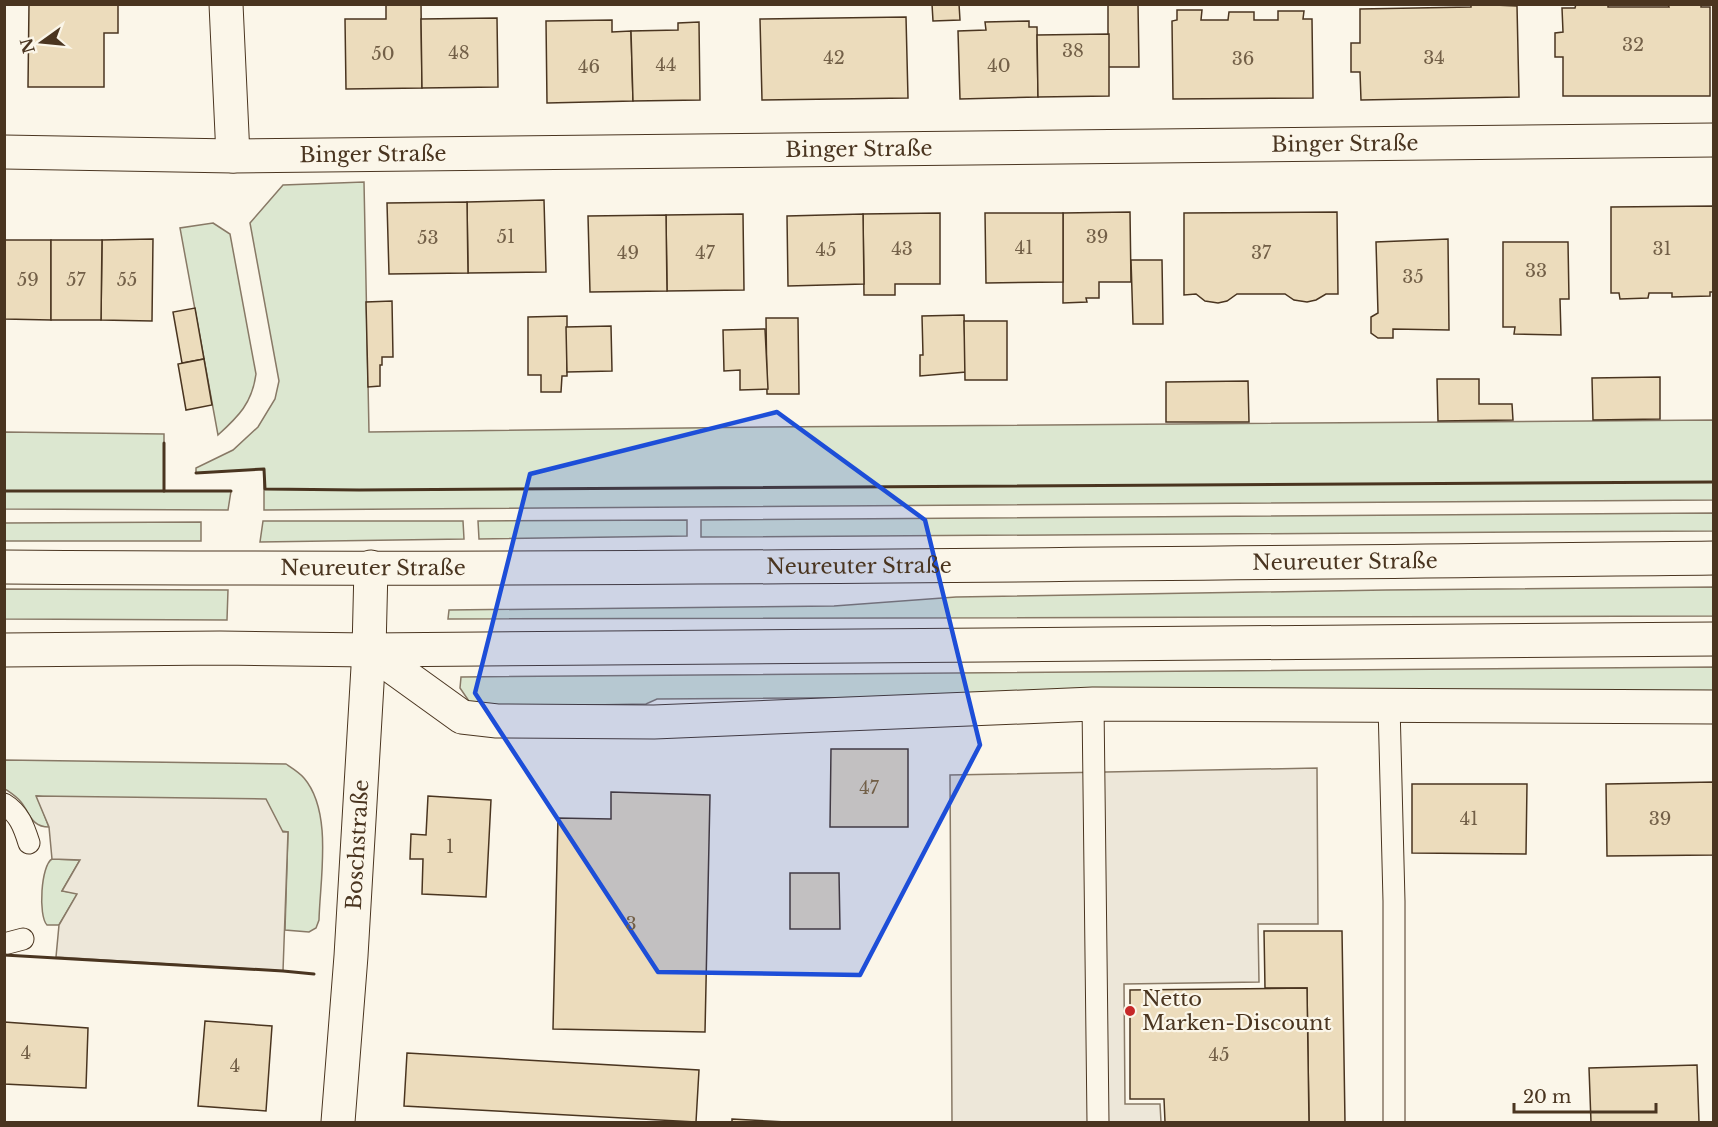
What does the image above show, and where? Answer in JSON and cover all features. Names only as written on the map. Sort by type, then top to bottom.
[{"type":"street","points":[[225,4],[233,156]]},
{"type":"street","name":"Binger Straße","points":[[4,152],[233,156],[1713,140]]},
{"type":"street","name":"Neureuter Straße","points":[[4,567],[1110,565],[1713,558]]},
{"type":"street","name":"Boschstraße","points":[[338,1122],[351,956],[369,650],[371,567]]},
{"type":"street","points":[[4,650],[220,648],[369,650],[1713,639]]},
{"type":"street","points":[[369,650],[462,717],[497,721],[654,722],[1093,704],[1713,707]]},
{"type":"lane","points":[[1093,704],[1098,1122]]},
{"type":"lane","points":[[1389,705],[1394,913],[1394,1122]]},
{"type":"lane","points":[[4,804],[13,809],[23,825],[29,843]]},
{"type":"highlighted area","points":[[777,412],[925,520],[980,745],[860,975],[658,972],[475,693],[530,474]]},
{"type":"green space","points":[[364,182],[369,432],[1714,420],[1713,500],[264,510],[264,469],[196,473],[196,468],[233,450],[258,427],[275,399],[279,381],[250,223],[283,185]]},
{"type":"green space","points":[[213,223],[230,234],[256,374],[248,401],[232,422],[218,435],[180,228]]},
{"type":"green space","points":[[5,432],[164,434],[164,491],[231,491],[228,510],[5,509]]},
{"type":"green space","points":[[1713,513],[1713,531],[701,537],[701,520]]},
{"type":"green space","points":[[687,520],[687,536],[479,539],[478,521]]},
{"type":"green space","points":[[263,521],[463,521],[464,539],[260,542]]},
{"type":"green space","points":[[201,522],[201,541],[5,541],[5,523]]},
{"type":"green space","points":[[1713,587],[1713,616],[448,619],[449,610],[834,606],[956,597]]},
{"type":"green space","points":[[5,589],[228,590],[227,620],[5,619]]},
{"type":"green space","points":[[1714,667],[1713,692],[657,699],[646,704],[473,707],[460,688],[461,677]]},
{"type":"green space","points":[[5,760],[286,764],[304,778],[313,792],[319,809],[323,846],[319,920],[316,928],[309,932],[285,930],[288,832],[37,796],[49,827],[38,825],[19,800],[5,789]]},
{"type":"green space","points":[[52,859],[80,860],[62,891],[78,893],[59,925],[47,925],[42,912],[43,880],[48,863]]},
{"type":"shaded area","points":[[1317,768],[1318,924],[1258,924],[1259,982],[1124,984],[1125,1104],[1160,1104],[1161,1122],[952,1122],[950,775]]},
{"type":"shaded area","points":[[36,796],[266,799],[283,832],[288,832],[283,971],[56,957],[59,925],[77,894],[62,891],[80,860],[52,859],[49,827]]},
{"type":"building","points":[[29,4],[118,4],[118,33],[104,33],[104,87],[28,87]]},
{"type":"building","points":[[386,4],[421,4],[422,88],[346,89],[345,19],[386,19]]},
{"type":"building","points":[[932,4],[959,4],[960,20],[933,21]]},
{"type":"building","points":[[1108,4],[1138,4],[1139,67],[1108,67]]},
{"type":"building","points":[[1471,4],[1517,6],[1519,97],[1361,100],[1360,72],[1351,72],[1351,43],[1360,43],[1360,9],[1471,7]]},
{"type":"building","points":[[1576,4],[1608,4],[1608,7],[1669,7],[1668,4],[1701,4],[1701,7],[1710,7],[1710,96],[1563,96],[1563,57],[1555,57],[1555,33],[1563,32],[1562,8],[1575,8]]},
{"type":"building","points":[[1177,10],[1202,10],[1201,20],[1228,20],[1229,12],[1254,12],[1254,20],[1278,20],[1278,11],[1304,11],[1303,19],[1312,19],[1313,98],[1173,99],[1172,21],[1177,20]]},
{"type":"building","points":[[906,17],[908,98],[762,100],[760,19]]},
{"type":"building","points":[[497,18],[498,87],[422,88],[421,19]]},
{"type":"building","points":[[612,20],[612,32],[631,31],[633,101],[547,103],[546,21]]},
{"type":"building","points":[[1029,21],[1029,27],[1037,27],[1038,97],[960,99],[958,31],[986,30],[985,22]]},
{"type":"building","points":[[699,22],[700,100],[633,101],[631,31],[678,30],[678,23]]},
{"type":"building","points":[[1109,34],[1109,96],[1038,97],[1037,35]]},
{"type":"building","points":[[544,200],[546,272],[468,273],[467,202]]},
{"type":"building","points":[[467,202],[468,273],[389,274],[387,203]]},
{"type":"building","points":[[1714,206],[1714,292],[1710,292],[1710,296],[1672,297],[1672,293],[1649,293],[1648,298],[1620,299],[1619,293],[1611,293],[1611,207]]},
{"type":"building","points":[[1130,212],[1131,282],[1099,282],[1099,298],[1086,298],[1087,302],[1063,303],[1063,213]]},
{"type":"building","points":[[1337,212],[1338,294],[1326,294],[1307,302],[1294,300],[1285,294],[1237,294],[1227,301],[1218,303],[1205,301],[1196,294],[1184,295],[1184,213]]},
{"type":"building","points":[[940,213],[940,284],[895,284],[895,295],[864,295],[863,214]]},
{"type":"building","points":[[985,213],[1063,213],[1063,282],[986,283]]},
{"type":"building","points":[[743,214],[744,290],[667,291],[666,215]]},
{"type":"building","points":[[863,214],[864,284],[788,286],[787,216]]},
{"type":"building","points":[[666,215],[667,291],[590,292],[588,216]]},
{"type":"building","points":[[153,239],[152,321],[101,320],[102,240]]},
{"type":"building","points":[[1448,239],[1449,330],[1393,329],[1393,338],[1378,338],[1371,333],[1371,317],[1378,313],[1376,242]]},
{"type":"building","points":[[4,240],[51,240],[51,320],[4,319]]},
{"type":"building","points":[[51,240],[102,240],[101,320],[51,320]]},
{"type":"building","points":[[1503,242],[1568,242],[1569,299],[1560,299],[1561,335],[1514,334],[1515,327],[1503,327]]},
{"type":"building","points":[[1131,260],[1162,260],[1163,324],[1133,324]]},
{"type":"building","points":[[392,301],[393,357],[382,357],[380,386],[368,387],[366,302]]},
{"type":"building","points":[[195,308],[204,359],[182,363],[173,312]]},
{"type":"building","points":[[964,315],[966,372],[920,376],[920,355],[923,355],[922,316]]},
{"type":"building","points":[[567,316],[567,376],[562,376],[561,392],[541,392],[541,375],[528,375],[528,317]]},
{"type":"building","points":[[766,318],[798,318],[799,394],[767,394]]},
{"type":"building","points":[[964,321],[1007,321],[1007,380],[965,380]]},
{"type":"building","points":[[611,326],[612,371],[567,372],[566,327]]},
{"type":"building","points":[[765,329],[768,389],[740,390],[740,370],[724,371],[723,330]]},
{"type":"building","points":[[204,359],[212,405],[186,410],[178,364]]},
{"type":"building","points":[[1660,377],[1660,419],[1593,420],[1592,378]]},
{"type":"building","points":[[1437,379],[1479,379],[1479,404],[1512,404],[1513,420],[1438,421]]},
{"type":"building","points":[[1248,381],[1249,422],[1166,422],[1166,382]]},
{"type":"building","points":[[831,749],[908,749],[908,827],[830,827]]},
{"type":"building","points":[[1714,782],[1714,855],[1607,856],[1606,784]]},
{"type":"building","points":[[1412,784],[1527,784],[1526,854],[1412,853]]},
{"type":"building","points":[[611,792],[710,795],[705,1032],[553,1029],[558,818],[611,819]]},
{"type":"building","points":[[428,796],[491,800],[486,897],[422,894],[423,859],[410,859],[411,834],[426,835]]},
{"type":"building","points":[[790,873],[839,873],[840,929],[790,929]]},
{"type":"building","points":[[1264,931],[1342,931],[1345,1122],[1309,1122],[1307,988],[1265,988]]},
{"type":"building","points":[[1307,988],[1309,1122],[1165,1122],[1164,1099],[1130,1099],[1130,990]]},
{"type":"building","points":[[205,1021],[272,1026],[266,1111],[198,1106]]},
{"type":"building","points":[[4,1022],[88,1028],[86,1088],[4,1084]]},
{"type":"building","points":[[407,1053],[699,1070],[696,1122],[404,1106]]},
{"type":"building","points":[[1697,1065],[1699,1122],[1591,1122],[1589,1068]]},
{"type":"building","points":[[732,1119],[786,1122],[732,1122]]},
{"type":"wall","points":[[164,443],[164,491]]},
{"type":"wall","points":[[196,473],[264,469],[265,489],[359,490],[1714,482]]},
{"type":"wall","points":[[4,491],[231,491]]},
{"type":"wall","points":[[4,955],[314,974]]},
{"type":"place","name":"Netto Marken-Discount","points":[[1130,1011]]}]
